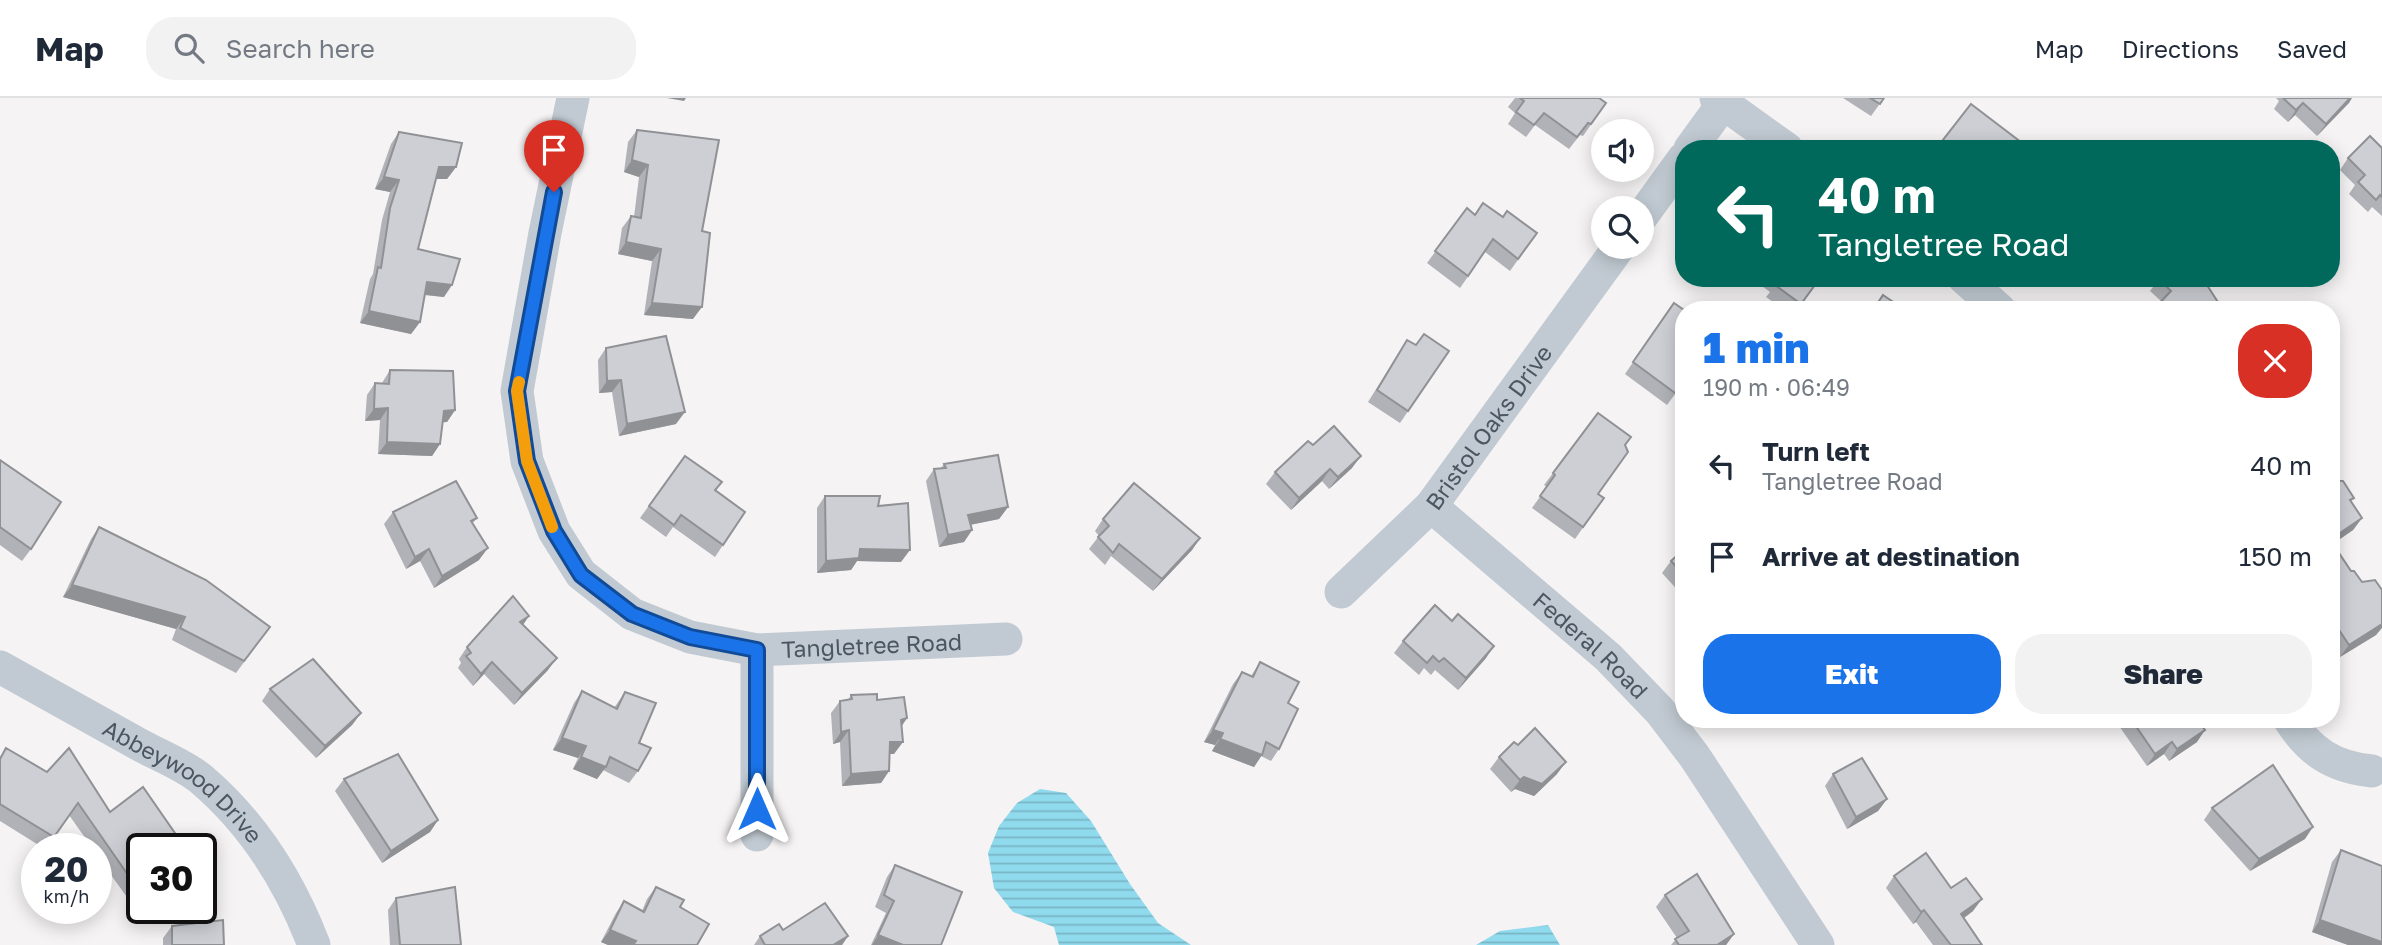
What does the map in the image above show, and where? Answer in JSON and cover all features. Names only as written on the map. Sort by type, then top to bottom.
[{"type":"street","name":"Tangletree Road","points":[[573,98],[545,233],[517,391],[527,461],[554,531],[581,575],[632,614],[690,637],[757,650],[1006,639]]},
{"type":"street","points":[[1696,140],[1722,100],[1775,140]]},
{"type":"street","points":[[1654,199],[1675,170]]},
{"type":"street","name":"Bristol Oaks Drive","points":[[1341,592],[1431,506],[1610,259]]},
{"type":"street","points":[[1974,287],[1990,301]]},
{"type":"street","name":"Federal Road","points":[[1431,506],[1608,657],[1661,710],[1695,757],[1818,945]]},
{"type":"street","points":[[757,650],[757,835]]},
{"type":"street","name":"Abbeywood Drive","points":[[0,667],[198,777],[237,814],[262,844],[283,877],[314,945]]},
{"type":"street","points":[[2295,728],[2301,738],[2332,762],[2351,769],[2372,771]]},
{"type":"water","points":[[1040,789],[1066,793],[1091,821],[1158,923],[1191,945],[1059,945],[1054,927],[1013,912],[994,888],[988,853],[999,826],[1017,803]]},
{"type":"water","points":[[1548,925],[1560,945],[1476,945],[1500,931]]},
{"type":"building","points":[[1520,98],[1599,98],[1606,103],[1595,119],[1591,119],[1591,124],[1588,123],[1577,137],[1544,113],[1534,125],[1516,112],[1524,101]]},
{"type":"building","points":[[1870,98],[1884,98],[1880,104]]},
{"type":"building","points":[[2283,98],[2350,98],[2326,124],[2303,103],[2296,110]]},
{"type":"building","points":[[1971,104],[2018,140],[1943,140]]},
{"type":"building","points":[[637,130],[719,140],[702,231],[710,233],[702,307],[652,303],[661,249],[626,242],[631,216],[641,218],[648,165],[632,160]]},
{"type":"building","points":[[399,132],[462,143],[456,167],[439,167],[418,249],[460,259],[452,285],[427,282],[420,322],[369,311],[378,267],[381,268],[390,208],[399,180],[384,177]]},
{"type":"building","points":[[2370,136],[2382,148],[2382,197],[2380,195],[2376,200],[2358,182],[2365,175],[2348,158]]},
{"type":"building","points":[[1483,203],[1503,217],[1507,211],[1537,233],[1518,259],[1493,239],[1468,276],[1435,251],[1467,208],[1475,215]]},
{"type":"building","points":[[1778,287],[1813,287],[1803,301],[1797,301]]},
{"type":"building","points":[[2167,287],[2208,287],[2217,301],[2162,301],[2171,291]]},
{"type":"building","points":[[1883,295],[1892,301],[1879,301]]},
{"type":"building","points":[[1674,303],[1675,304],[1675,393],[1633,362]]},
{"type":"building","points":[[1424,334],[1449,351],[1408,411],[1377,390],[1407,340],[1416,345]]},
{"type":"building","points":[[666,336],[685,412],[627,424],[621,380],[607,381],[606,348]]},
{"type":"building","points":[[390,370],[453,371],[455,410],[444,411],[440,444],[387,442],[388,408],[374,409],[375,383],[389,384]]},
{"type":"building","points":[[1598,413],[1631,437],[1625,445],[1628,452],[1598,494],[1604,498],[1583,527],[1540,496],[1555,475],[1553,473]]},
{"type":"building","points":[[1334,426],[1361,456],[1338,477],[1330,469],[1299,498],[1275,472],[1308,441],[1313,445]]},
{"type":"building","points":[[998,455],[1008,507],[968,515],[972,530],[948,535],[934,469],[946,468],[944,464]]},
{"type":"building","points":[[685,456],[722,482],[715,490],[745,512],[723,545],[681,515],[674,525],[649,506]]},
{"type":"building","points":[[0,460],[61,502],[31,549],[0,527]]},
{"type":"building","points":[[456,481],[477,518],[471,521],[488,548],[442,576],[429,549],[415,557],[393,512]]},
{"type":"building","points":[[2340,481],[2343,481],[2354,498],[2350,500],[2362,518],[2340,533]]},
{"type":"building","points":[[1134,483],[1200,538],[1162,579],[1119,544],[1113,553],[1098,537],[1109,526],[1103,519]]},
{"type":"building","points":[[825,496],[880,496],[878,506],[908,503],[910,550],[860,549],[859,558],[826,561]]},
{"type":"building","points":[[99,527],[206,580],[270,627],[244,661],[180,628],[185,617],[72,585]]},
{"type":"building","points":[[2340,554],[2362,582],[2375,580],[2382,590],[2382,624],[2349,645],[2340,632]]},
{"type":"building","points":[[513,596],[529,616],[520,622],[557,658],[522,693],[492,662],[481,674],[466,656],[471,653],[467,647]]},
{"type":"building","points":[[1435,605],[1452,621],[1458,614],[1494,646],[1466,678],[1444,658],[1439,662],[1433,656],[1427,663],[1403,641]]},
{"type":"building","points":[[313,659],[361,713],[325,746],[270,689]]},
{"type":"building","points":[[1260,662],[1299,682],[1288,703],[1298,709],[1279,749],[1266,742],[1262,755],[1220,739],[1223,733],[1213,730],[1242,672],[1253,677]]},
{"type":"building","points":[[582,691],[617,709],[625,692],[656,703],[639,743],[651,748],[638,771],[610,757],[606,767],[581,757],[586,746],[562,738]]},
{"type":"building","points":[[877,694],[877,700],[904,697],[907,718],[901,720],[903,742],[890,742],[889,771],[851,774],[849,730],[841,732],[840,701],[852,699],[851,695]]},
{"type":"building","points":[[1535,728],[1566,762],[1542,784],[1524,777],[1520,780],[1499,757],[1514,742],[1518,745]]},
{"type":"building","points":[[2137,728],[2205,730],[2177,749],[2172,742],[2155,754]]},
{"type":"building","points":[[6,748],[47,772],[69,748],[110,812],[143,787],[175,833],[126,833],[126,872],[112,852],[112,833],[99,833],[78,803],[57,833],[47,833],[0,804],[0,759]]},
{"type":"building","points":[[398,754],[438,820],[391,851],[344,779]]},
{"type":"building","points":[[1862,758],[1887,799],[1856,817],[1833,774]]},
{"type":"building","points":[[2273,765],[2313,827],[2259,859],[2212,808]]},
{"type":"building","points":[[2341,850],[2382,866],[2382,942],[2320,920]]},
{"type":"building","points":[[1926,853],[1951,888],[1966,878],[1982,899],[1961,914],[1982,945],[1951,945],[1924,910],[1921,912],[1894,876]]},
{"type":"building","points":[[895,865],[962,892],[941,945],[903,945],[878,935],[894,901],[884,895]]},
{"type":"building","points":[[1697,874],[1734,934],[1717,945],[1679,945],[1675,939],[1689,931],[1665,895]]},
{"type":"building","points":[[455,887],[461,945],[400,945],[396,898]]},
{"type":"building","points":[[656,887],[684,900],[680,907],[709,924],[697,945],[633,945],[636,941],[610,930],[624,901],[644,912]]},
{"type":"building","points":[[825,903],[848,936],[833,945],[765,945],[760,936],[779,924],[783,930]]},
{"type":"building","points":[[223,920],[224,945],[172,945],[172,926],[217,924],[217,921]]},
{"type":"slow traffic","points":[[519,382],[517,391],[527,461],[552,527]]},
{"type":"route","points":[[554,192],[517,391],[527,461],[554,531],[581,575],[632,614],[690,637],[757,650],[757,809]]}]
